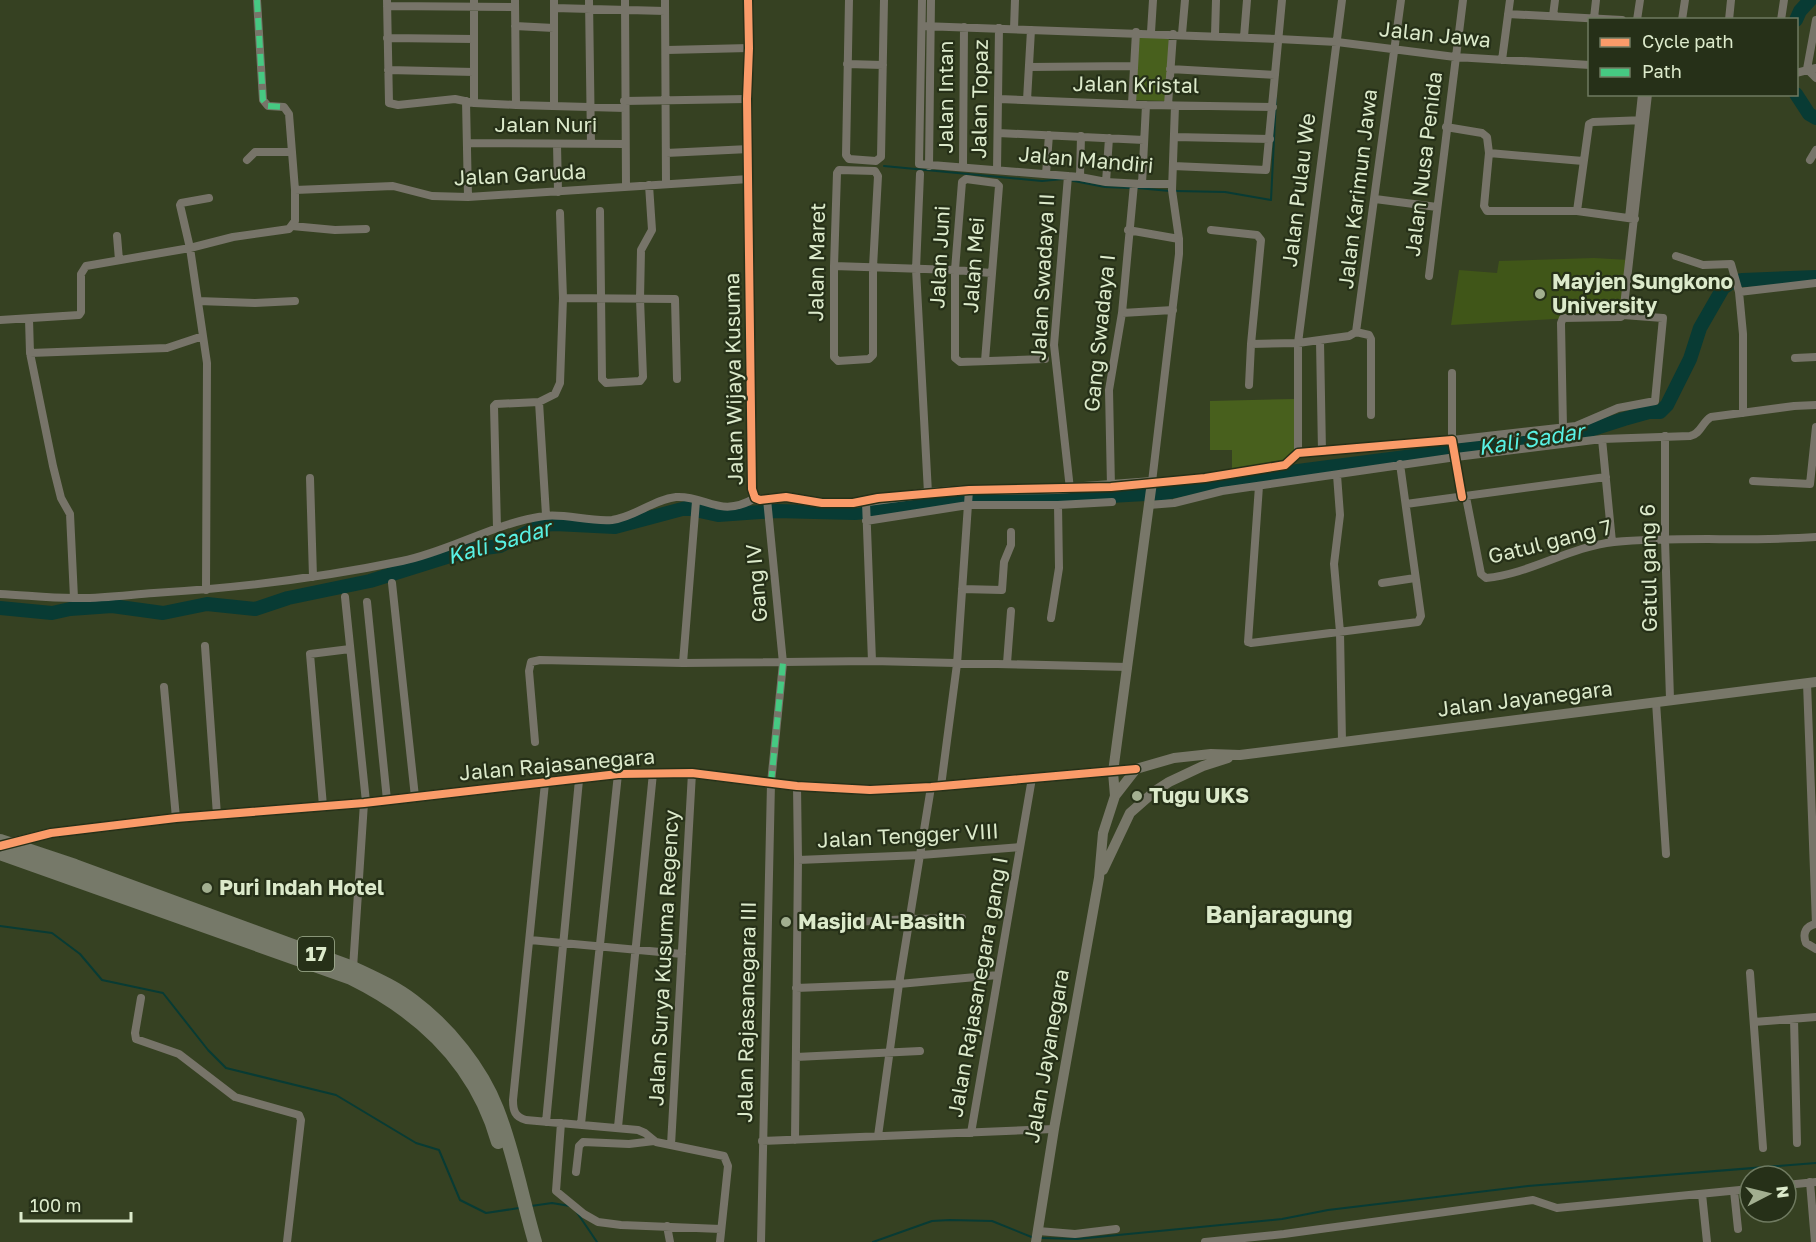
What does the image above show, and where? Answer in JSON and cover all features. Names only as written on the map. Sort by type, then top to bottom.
[{"type":"highway","name":"17","points":[[2,846],[75,866],[353,968],[392,987],[414,1001],[437,1022],[475,1068],[496,1107],[525,1226],[525,1242]]},
{"type":"highway","name":"17","points":[[2,846],[351,978],[383,993],[428,1027],[468,1074],[495,1130],[517,1194]]},
{"type":"highway","name":"17","points":[[525,1226],[535,1242]]},
{"type":"street","points":[[0,320],[80,315],[83,268],[190,248],[233,237],[284,231],[292,226],[295,221],[295,190],[288,111],[284,107],[268,106],[263,100],[257,0]]},
{"type":"street","points":[[589,0],[591,144]]},
{"type":"street","points":[[625,0],[626,187]]},
{"type":"street","points":[[665,0],[666,184]]},
{"type":"street","name":"Jalan Wijaya Kusuma","points":[[748,0],[747,99],[752,489],[754,498],[768,507],[786,497],[866,512],[878,498],[928,493],[969,498],[1111,487],[1150,492]]},
{"type":"street","points":[[849,0],[846,158],[876,160],[881,157],[884,0]]},
{"type":"street","points":[[922,0],[922,26]]},
{"type":"street","points":[[929,166],[931,0]]},
{"type":"street","points":[[1014,29],[1015,0]]},
{"type":"street","points":[[1152,32],[1153,0]]},
{"type":"street","points":[[1182,34],[1185,0]]},
{"type":"street","points":[[1215,35],[1216,0]]},
{"type":"street","points":[[1244,37],[1246,0]]},
{"type":"street","points":[[1173,166],[1266,170],[1282,0]]},
{"type":"street","name":"Jalan Pulau We","points":[[1298,453],[1298,343],[1342,0]]},
{"type":"street","name":"Jalan Karimun Jawa","points":[[1356,332],[1401,0]]},
{"type":"street","name":"Jalan Nusa Penida","points":[[1429,276],[1463,0]]},
{"type":"street","points":[[1502,60],[1510,0]]},
{"type":"street","points":[[1553,16],[1555,0]]},
{"type":"street","points":[[1508,14],[1594,18],[1596,0]]},
{"type":"street","points":[[1637,18],[1640,0]]},
{"type":"street","points":[[1682,18],[1684,0]]},
{"type":"street","points":[[1729,18],[1731,0]]},
{"type":"street","points":[[1781,18],[1784,0]]},
{"type":"street","points":[[516,105],[515,4],[387,3],[389,103],[398,105],[455,99],[516,105],[590,106],[747,99]]},
{"type":"street","points":[[468,196],[467,143],[474,72],[474,4]]},
{"type":"street","points":[[554,106],[554,4],[589,9],[665,11]]},
{"type":"street","points":[[1801,71],[1816,22]]},
{"type":"street","points":[[515,26],[554,28]]},
{"type":"street","name":"Jalan Jawa","points":[[922,26],[1152,32],[1337,42],[1455,57],[1588,65]]},
{"type":"street","name":"Jalan Mandiri","points":[[922,26],[919,164],[963,166],[1068,178],[1080,177],[1135,186],[1172,189]]},
{"type":"street","name":"Jalan Intan","points":[[963,166],[964,27]]},
{"type":"street","name":"Jalan Topaz","points":[[997,170],[999,28]]},
{"type":"street","points":[[1027,100],[1031,30]]},
{"type":"street","points":[[1132,104],[1136,32]]},
{"type":"street","points":[[1115,796],[1113,772],[1173,310],[1179,239],[1172,189],[1174,137],[1170,69],[1173,34]]},
{"type":"street","points":[[387,38],[474,39]]},
{"type":"street","points":[[667,51],[749,48]]},
{"type":"street","points":[[847,64],[883,64]]},
{"type":"street","points":[[1029,67],[1134,66]]},
{"type":"street","points":[[1801,71],[1816,68]]},
{"type":"street","points":[[1170,69],[1275,75]]},
{"type":"street","points":[[388,70],[474,72]]},
{"type":"street","points":[[1801,71],[1816,78]]},
{"type":"street","points":[[1623,315],[1642,120],[1642,96]]},
{"type":"street","points":[[1642,120],[1648,96]]},
{"type":"street","name":"Jalan Kristal","points":[[999,99],[1273,107]]},
{"type":"street","name":"Gang Swadaya I","points":[[1111,487],[1109,390],[1122,313],[1128,231],[1144,140],[1146,105]]},
{"type":"street","points":[[1577,211],[1588,126],[1591,122],[1642,120]]},
{"type":"street","points":[[1446,127],[1485,134],[1489,153],[1484,206],[1487,211],[1577,211],[1632,218]]},
{"type":"street","points":[[998,133],[1144,140]]},
{"type":"street","points":[[1046,174],[1048,135]]},
{"type":"street","points":[[1080,177],[1082,136]]},
{"type":"street","points":[[1174,137],[1270,139]]},
{"type":"street","points":[[1106,182],[1109,138]]},
{"type":"street","name":"Jalan Nuri","points":[[467,143],[625,144]]},
{"type":"street","points":[[557,144],[558,192]]},
{"type":"street","points":[[666,153],[749,149]]},
{"type":"street","points":[[1810,160],[1816,150]]},
{"type":"street","points":[[247,160],[255,152],[292,152]]},
{"type":"street","points":[[1489,153],[1583,161]]},
{"type":"street","name":"Jalan Maret","points":[[839,170],[875,171],[878,176],[873,267],[873,355],[869,359],[838,361],[834,357],[834,266],[837,173],[839,170]]},
{"type":"street","points":[[920,174],[916,269],[928,493]]},
{"type":"street","name":"Jalan Swadaya II","points":[[1068,178],[1054,345],[1070,489]]},
{"type":"street","name":"Jalan Garuda","points":[[295,190],[393,186],[432,196],[468,196],[749,179]]},
{"type":"street","name":"Jalan Juni","points":[[985,181],[966,179],[962,182],[955,270],[955,358],[960,362],[985,361]]},
{"type":"street","name":"Jalan Mei","points":[[985,181],[996,183],[999,186],[985,361]]},
{"type":"street","points":[[600,211],[602,379],[606,383],[642,379],[641,250],[652,230],[649,185]]},
{"type":"street","points":[[206,590],[208,374],[190,248],[180,204],[209,198]]},
{"type":"street","points":[[1375,199],[1437,207]]},
{"type":"street","points":[[497,528],[494,406],[496,404],[539,402],[555,394],[560,383],[563,298],[560,213]]},
{"type":"street","points":[[292,226],[335,230],[366,229]]},
{"type":"street","points":[[1211,230],[1257,235],[1262,240],[1249,385]]},
{"type":"street","points":[[1128,231],[1179,239]]},
{"type":"street","points":[[117,236],[119,260]]},
{"type":"street","points":[[1676,256],[1703,265],[1731,264],[1739,290],[1743,334],[1743,413]]},
{"type":"street","points":[[834,266],[991,273]]},
{"type":"street","points":[[1739,290],[1816,283]]},
{"type":"street","points":[[563,298],[675,299],[677,379]]},
{"type":"street","points":[[198,301],[255,303],[295,301]]},
{"type":"street","points":[[1122,313],[1173,310]]},
{"type":"street","points":[[1150,492],[1174,503],[1214,493],[1400,464],[1453,449],[1563,436],[1618,408],[1656,401],[1663,318],[1623,315],[1566,317],[1562,320],[1563,436]]},
{"type":"street","points":[[30,319],[30,353],[58,487],[70,514],[74,598]]},
{"type":"street","points":[[1251,344],[1298,343],[1349,336],[1356,332],[1368,335],[1371,339],[1371,415]]},
{"type":"street","points":[[30,353],[167,348],[203,336]]},
{"type":"street","points":[[1320,340],[1322,452]]},
{"type":"street","points":[[1795,358],[1816,357]]},
{"type":"street","points":[[985,361],[1045,359]]},
{"type":"street","points":[[1452,374],[1453,449],[1464,497]]},
{"type":"street","points":[[539,402],[546,515]]},
{"type":"street","points":[[1150,492],[1205,478],[1285,465],[1298,453],[1453,449],[1563,436],[1602,439],[1695,435],[1708,418],[1816,405]]},
{"type":"street","points":[[1753,481],[1810,483],[1816,427]]},
{"type":"street","name":"Gatul gang 6","points":[[1665,436],[1665,540],[1670,699]]},
{"type":"street","points":[[1602,439],[1612,542]]},
{"type":"street","points":[[1259,486],[1248,642],[1420,621],[1400,464]]},
{"type":"street","points":[[1336,475],[1340,515],[1334,564],[1340,632],[1342,742]]},
{"type":"street","points":[[1406,504],[1606,477]]},
{"type":"street","points":[[310,478],[313,577]]},
{"type":"street","name":"Gatul gang 7","points":[[1464,497],[1481,574],[1486,578],[1548,562],[1571,551],[1612,542],[1816,537]]},
{"type":"street","points":[[0,594],[74,598],[206,590],[313,577],[431,554],[497,528],[546,515],[612,520],[629,516],[671,498],[683,498],[712,506],[731,506],[746,503],[754,498]]},
{"type":"street","points":[[878,1136],[898,984],[957,664],[969,498]]},
{"type":"street","points":[[872,661],[866,512],[969,498],[1058,505],[1112,502]]},
{"type":"street","points":[[683,663],[696,502]]},
{"type":"street","points":[[1051,618],[1059,568],[1058,505]]},
{"type":"street","name":"Gang IV","points":[[768,507],[783,663],[771,783]]},
{"type":"street","points":[[962,589],[1002,590],[1004,562],[1011,545],[1011,532]]},
{"type":"street","points":[[1382,583],[1415,578]]},
{"type":"street","points":[[392,583],[415,797]]},
{"type":"street","points":[[345,597],[365,802],[353,968]]},
{"type":"street","points":[[367,602],[387,800]]},
{"type":"street","points":[[1007,663],[1011,611]]},
{"type":"street","points":[[205,646],[218,815]]},
{"type":"street","points":[[323,806],[310,654],[350,649]]},
{"type":"street","points":[[535,742],[529,671],[531,662],[540,660],[683,663],[872,661],[1128,667]]},
{"type":"street","points":[[1812,683],[1816,924],[1808,927],[1804,939],[1808,946],[1816,949]]},
{"type":"street","name":"Jalan Jayanegara","points":[[1037,1236],[1099,878],[1103,833],[1115,796],[1136,769],[1161,761],[1211,754],[1240,755],[1670,699],[1812,683]]},
{"type":"street","points":[[164,687],[176,819]]},
{"type":"street","points":[[1656,702],[1666,854]]},
{"type":"street","name":"Jalan Jayanegara","points":[[1099,878],[1130,813],[1155,791],[1203,766],[1240,755]]},
{"type":"street","points":[[1161,761],[1170,769],[1169,782]]},
{"type":"street","name":"Jalan Rajasanegara","points":[[2,846],[51,833],[387,800],[618,774],[692,772],[797,786],[870,790],[936,787],[1136,769]]},
{"type":"street","name":"Jalan Surya Kusuma Regency","points":[[671,1145],[692,772]]},
{"type":"street","points":[[618,1127],[653,773]]},
{"type":"street","points":[[582,1124],[618,774]]},
{"type":"street","name":"Jalan Rajasanegara gang I","points":[[970,1133],[1032,778]]},
{"type":"street","points":[[546,1122],[579,780]]},
{"type":"street","points":[[545,783],[513,1107],[517,1117],[521,1119],[618,1127],[642,1131],[654,1141]]},
{"type":"street","name":"Jalan Rajasanegara III","points":[[760,1242],[771,783]]},
{"type":"street","points":[[795,1140],[797,786]]},
{"type":"street","points":[[1108,814],[1119,824],[1125,823]]},
{"type":"street","name":"Jalan Tengger VIII","points":[[798,860],[921,855],[1020,847]]},
{"type":"street","points":[[798,926],[962,918]]},
{"type":"street","points":[[530,940],[682,954]]},
{"type":"street","points":[[1750,973],[1763,1148]]},
{"type":"street","points":[[796,988],[898,984],[998,975]]},
{"type":"street","points":[[141,998],[135,1033],[136,1040],[179,1054],[235,1096],[299,1115],[301,1120],[287,1242]]},
{"type":"street","points":[[1754,1022],[1816,1017]]},
{"type":"street","points":[[1794,1019],[1797,1143]]},
{"type":"street","points":[[796,1057],[920,1051]]},
{"type":"street","points":[[561,1123],[556,1191],[584,1214],[598,1222],[621,1226],[667,1226],[721,1230]]},
{"type":"street","points":[[762,1141],[1054,1129]]},
{"type":"street","points":[[576,1172],[579,1146],[583,1142],[629,1144],[654,1141],[717,1153],[726,1158],[728,1166],[720,1242]]},
{"type":"street","points":[[1798,1184],[1813,1182],[1815,1242]]},
{"type":"street","points":[[1204,1242],[1284,1238],[1533,1200],[1557,1208],[1738,1190]]},
{"type":"street","points":[[1734,1191],[1738,1230]]},
{"type":"street","points":[[1702,1194],[1707,1242]]},
{"type":"street","points":[[667,1226],[670,1242]]},
{"type":"street","points":[[1037,1236],[1075,1234],[1101,1236],[1116,1230]]},
{"type":"shaded area","points":[[1137,37],[1169,38],[1166,101],[1134,100]]},
{"type":"shaded area","name":"Mayjen Sungkono University","points":[[1594,258],[1629,260],[1622,315],[1451,325],[1459,270],[1497,273],[1499,261]]},
{"type":"shaded area","points":[[1296,399],[1296,451],[1283,462],[1232,470],[1232,450],[1210,450],[1210,401]]},
{"type":"waterway","points":[[1797,18],[1810,0]]},
{"type":"waterway","points":[[1797,96],[1809,114],[1816,118]]},
{"type":"waterway","points":[[1176,191],[1225,192],[1271,200],[1276,98]]},
{"type":"waterway","points":[[884,166],[1042,181],[1063,179]]},
{"type":"waterway","points":[[1069,180],[1105,187],[1131,188]]},
{"type":"waterway","points":[[1137,188],[1170,191]]},
{"type":"waterway","name":"Kali Sadar","points":[[0,608],[52,613],[70,609],[112,606],[163,613],[207,604],[255,609],[288,598],[370,581],[469,550],[500,546],[542,525],[615,527],[686,508],[718,515],[776,511],[855,513],[983,499],[1055,499],[1164,493],[1243,478],[1574,435],[1649,412],[1660,412],[1667,405],[1690,359],[1700,328],[1723,288],[1732,282],[1816,277]]},
{"type":"waterway","points":[[0,926],[52,933],[80,954],[102,980],[163,993],[208,1050],[226,1068],[336,1095],[416,1143],[439,1150],[460,1200],[486,1213],[519,1208]]},
{"type":"waterway","points":[[1040,1238],[1077,1239],[1282,1219],[1328,1210],[1528,1186],[1816,1163]]},
{"type":"waterway","points":[[531,1206],[552,1203],[570,1206]]},
{"type":"waterway","points":[[576,1211],[597,1242]]},
{"type":"waterway","points":[[873,1242],[932,1221],[950,1220],[992,1221],[1034,1238]]},
{"type":"marked path","points":[[257,0],[263,100],[268,106],[284,107]]},
{"type":"marked path","points":[[771,783],[783,663]]},
{"type":"cycle path","points":[[748,0],[747,99],[752,489],[755,498],[760,500],[786,497],[822,503],[853,503],[878,498],[969,490],[1111,487],[1205,478],[1285,465],[1298,453],[1452,440],[1462,497]]},
{"type":"cycle path","points":[[0,846],[51,833],[176,818],[364,803],[618,774],[692,773],[797,786],[870,790],[931,787],[1136,769]]},
{"type":"place","name":"Mayjen Sungkono University","points":[[1540,294]]},
{"type":"place","name":"Tugu UKS","points":[[1137,796]]},
{"type":"place","name":"Puri Indah Hotel","points":[[207,888]]},
{"type":"place","name":"Masjid Al-Basith","points":[[786,922]]},
{"type":"district","name":"Banjaragung","points":[[1279,915]]}]
